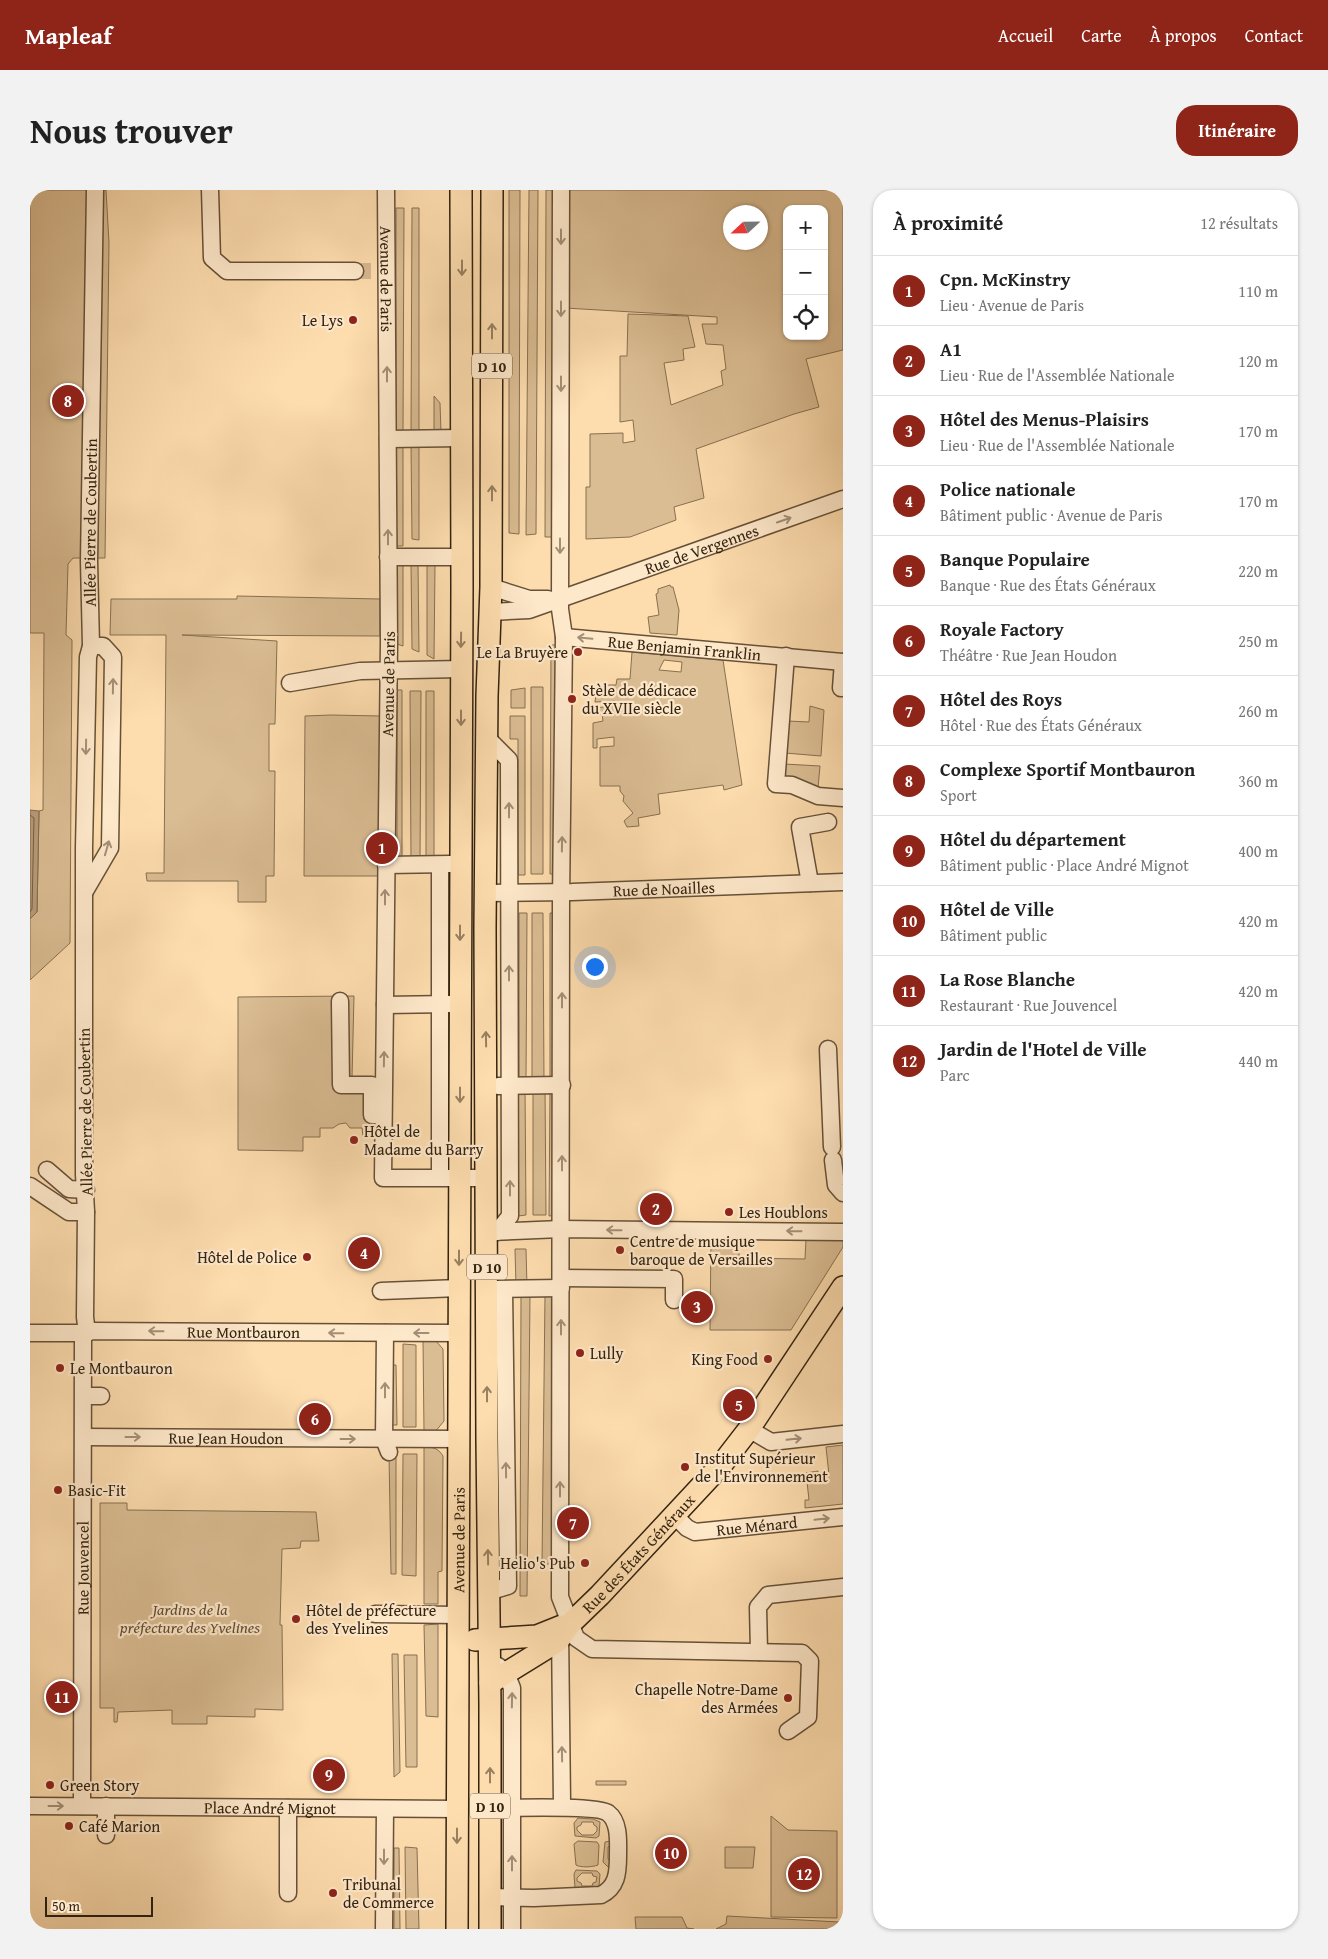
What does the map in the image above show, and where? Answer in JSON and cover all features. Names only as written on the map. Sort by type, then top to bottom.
[{"type":"main road","name":"Avenue de Paris","points":[[457,1929],[459,1232],[450,1177],[449,1004],[460,895],[450,864],[461,669],[462,611],[461,190]]},
{"type":"main road","name":"Avenue de Paris","points":[[490,1929],[490,1808],[498,1678],[489,1650],[487,1439],[487,1335],[496,1289],[487,1178],[485,893],[491,612],[492,190]]},
{"type":"main road","points":[[462,587],[491,587]]},
{"type":"main road","points":[[462,611],[491,612]]},
{"type":"main road","points":[[460,895],[485,893]]},
{"type":"main road","name":"D 10","points":[[459,1232],[492,1232]]},
{"type":"main road","name":"Rue des États Généraux","points":[[498,1678],[563,1630],[600,1595],[722,1464],[749,1429],[843,1287]]},
{"type":"main road","points":[[458,1333],[487,1335]]},
{"type":"main road","points":[[459,1439],[487,1439]]},
{"type":"main road","name":"Rue des États Généraux","points":[[489,1650],[563,1630]]},
{"type":"main road","points":[[458,1641],[489,1650]]},
{"type":"main road","points":[[458,1683],[498,1678]]},
{"type":"main road","points":[[458,1809],[490,1808]]},
{"type":"street","name":"Allée Pierre de Coubertin","points":[[87,1333],[85,1317],[86,1190],[84,1174],[84,848],[88,657],[91,646],[89,561],[95,190]]},
{"type":"street","points":[[210,190],[212,258],[227,271],[355,271]]},
{"type":"street","name":"Avenue de Paris","points":[[386,190],[384,271],[388,439],[388,641],[383,1178],[450,1177]]},
{"type":"street","points":[[561,190],[560,598],[564,637],[560,1597],[563,1630],[562,1803]]},
{"type":"street","points":[[388,439],[462,438]]},
{"type":"street","name":"Rue de Vergennes","points":[[491,612],[529,610],[843,499]]},
{"type":"street","points":[[388,558],[462,557]]},
{"type":"street","name":"Rue de Vergennes","points":[[491,587],[529,599],[560,598]]},
{"type":"street","name":"Rue Benjamin Franklin","points":[[564,637],[785,662],[843,662]]},
{"type":"street","name":"Allée Pierre de Coubertin","points":[[85,891],[110,848],[113,657],[103,646],[91,646]]},
{"type":"street","points":[[785,662],[776,784],[792,785],[818,796],[843,798]]},
{"type":"street","points":[[841,688],[843,662]]},
{"type":"street","points":[[290,683],[360,671],[461,669]]},
{"type":"street","points":[[487,738],[508,760],[510,894],[510,1216],[492,1232]]},
{"type":"street","points":[[810,883],[800,827],[828,822]]},
{"type":"street","points":[[385,1005],[449,1004],[450,864],[386,865]]},
{"type":"street","name":"Rue de Noailles","points":[[485,893],[562,893],[843,882]]},
{"type":"street","points":[[340,1001],[341,1085],[372,1085],[372,1116],[384,1115]]},
{"type":"street","points":[[828,1049],[832,1153],[836,1185],[843,1193]]},
{"type":"street","points":[[486,1087],[562,1085]]},
{"type":"street","points":[[47,1170],[69,1189],[86,1190]]},
{"type":"street","points":[[450,1177],[487,1178]]},
{"type":"street","points":[[30,1186],[69,1212],[86,1212]]},
{"type":"street","points":[[492,1232],[562,1229],[843,1232]]},
{"type":"street","points":[[488,1592],[508,1586],[496,1289],[561,1283],[674,1279],[677,1289]]},
{"type":"street","points":[[381,1292],[459,1288]]},
{"type":"street","name":"Rue Montbauron","points":[[30,1333],[87,1333],[91,1331],[458,1333]]},
{"type":"street","name":"Rue Jouvencel","points":[[82,1806],[83,1336],[87,1333]]},
{"type":"street","points":[[385,1333],[386,1445]]},
{"type":"street","points":[[84,1396],[101,1396]]},
{"type":"street","points":[[749,1429],[771,1442],[843,1434]]},
{"type":"street","name":"Rue Jean Houdon","points":[[84,1437],[386,1445],[459,1439]]},
{"type":"street","name":"Rue Ménard","points":[[675,1516],[686,1528],[695,1532],[843,1517]]},
{"type":"street","points":[[759,1652],[758,1606],[768,1595],[843,1587]]},
{"type":"street","points":[[376,1614],[458,1615]]},
{"type":"street","points":[[563,1630],[592,1649],[802,1653],[810,1661],[808,1717],[788,1731]]},
{"type":"street","points":[[498,1678],[512,1688],[512,1929]]},
{"type":"street","name":"Place André Mignot","points":[[30,1806],[458,1809]]},
{"type":"street","points":[[106,1806],[106,1835]]},
{"type":"street","points":[[288,1808],[288,1893]]},
{"type":"street","points":[[490,1808],[602,1810],[609,1813],[618,1830],[618,1871],[609,1891],[601,1895],[571,1897],[490,1897]]},
{"type":"street","points":[[384,1929],[385,1809]]},
{"type":"green space","points":[[30,190],[106,190],[109,243],[105,558],[73,558],[68,564],[66,635],[72,640],[70,943],[30,980],[30,919],[37,912],[39,811],[43,810],[44,633],[30,633]]},
{"type":"green space","points":[[509,190],[520,190],[519,534],[509,533]]},
{"type":"green space","points":[[529,190],[538,190],[536,534],[526,535]]},
{"type":"green space","points":[[546,190],[556,190],[554,537],[545,537]]},
{"type":"green space","points":[[568,190],[843,190],[843,350],[806,359],[819,407],[696,449],[704,498],[674,507],[676,520],[630,537],[586,539],[586,487],[590,487],[590,434],[623,433],[623,443],[635,441],[633,420],[620,422],[620,356],[627,356],[628,314],[688,316],[695,347],[683,349],[684,360],[664,363],[671,405],[723,385],[721,371],[726,369],[723,345],[706,344],[702,324],[717,324],[717,317],[565,308]]},
{"type":"green space","points":[[396,208],[404,208],[403,433],[396,433]]},
{"type":"green space","points":[[412,208],[419,208],[419,433],[411,433]]},
{"type":"green space","points":[[434,396],[440,403],[441,432],[434,432]]},
{"type":"green space","points":[[396,444],[403,444],[403,546],[396,546]]},
{"type":"green space","points":[[411,444],[419,444],[419,540],[412,539]]},
{"type":"green space","points":[[396,564],[403,564],[403,646],[397,644]]},
{"type":"green space","points":[[411,564],[418,564],[419,652],[412,649]]},
{"type":"green space","points":[[427,565],[435,565],[434,659],[427,655]]},
{"type":"green space","points":[[670,585],[673,587],[679,610],[677,635],[650,633],[648,617],[659,615],[656,594],[658,589]]},
{"type":"green space","points":[[237,596],[380,599],[380,636],[182,635],[277,641],[275,724],[269,724],[269,771],[275,771],[274,876],[266,876],[266,902],[238,902],[238,881],[147,881],[146,873],[164,873],[166,635],[110,635],[111,599],[237,599]]},
{"type":"green space","points":[[551,645],[557,645],[557,874],[550,874]]},
{"type":"green space","points":[[632,652],[723,660],[742,785],[724,790],[723,785],[658,794],[660,814],[638,818],[639,826],[627,827],[624,821],[633,813],[623,801],[624,796],[620,791],[620,786],[600,786],[600,747],[614,746],[614,737],[597,739],[597,748],[593,748],[593,723],[603,721],[602,714],[593,715],[593,708],[615,706],[615,701],[595,702],[596,694],[599,694],[599,685],[616,685],[617,679],[630,679]],"holes":[[[664,660],[682,662],[681,672],[659,670]]]},
{"type":"green space","points":[[531,687],[543,687],[543,874],[531,874]]},
{"type":"green space","points":[[525,688],[525,708],[511,708],[511,690]]},
{"type":"green space","points":[[397,690],[402,690],[402,860],[397,860]]},
{"type":"green space","points":[[410,691],[421,691],[420,861],[411,861]]},
{"type":"green space","points":[[426,691],[434,691],[434,861],[426,861]]},
{"type":"green space","points":[[810,706],[824,710],[821,756],[785,753],[788,721],[809,722]]},
{"type":"green space","points":[[305,716],[380,716],[380,876],[304,876]]},
{"type":"green space","points":[[510,716],[525,716],[525,875],[518,875],[518,739],[510,739]]},
{"type":"green space","points":[[784,764],[820,766],[818,788],[783,778]]},
{"type":"green space","points":[[519,913],[527,913],[526,1082],[519,1082]]},
{"type":"green space","points":[[532,913],[543,913],[544,1082],[532,1082]]},
{"type":"green space","points":[[550,913],[558,913],[557,1082],[550,1082]]},
{"type":"green space","points":[[354,996],[352,1079],[380,1079],[380,1137],[363,1137],[362,1128],[350,1128],[346,1123],[339,1124],[333,1128],[320,1128],[320,1137],[303,1137],[303,1151],[238,1150],[238,997]]},
{"type":"green space","points":[[525,1088],[526,1215],[518,1216],[518,1089]]},
{"type":"green space","points":[[533,1088],[545,1088],[546,1215],[533,1215]]},
{"type":"green space","points":[[550,1089],[557,1089],[558,1215],[549,1216]]},
{"type":"green space","points":[[711,1239],[739,1239],[739,1258],[805,1259],[806,1239],[843,1240],[843,1247],[791,1330],[710,1330]]},
{"type":"green space","points":[[515,1249],[526,1249],[527,1286],[516,1286]]},
{"type":"green space","points":[[556,1293],[554,1564],[542,1564],[545,1294]]},
{"type":"green space","points":[[521,1296],[530,1296],[527,1596],[520,1596]]},
{"type":"green space","points":[[423,1340],[435,1340],[443,1349],[444,1421],[435,1432],[424,1432]]},
{"type":"green space","points":[[403,1344],[416,1345],[416,1427],[403,1427]]},
{"type":"green space","points":[[392,1365],[396,1365],[397,1425],[392,1425]]},
{"type":"green space","points":[[843,1445],[843,1504],[805,1508],[805,1500],[809,1500],[806,1473],[818,1471],[819,1476],[829,1475],[826,1447]]},
{"type":"green space","points":[[424,1447],[435,1448],[443,1456],[442,1571],[438,1572],[438,1604],[424,1604]]},
{"type":"green space","points":[[389,1453],[396,1453],[396,1574],[391,1574]]},
{"type":"green space","points":[[403,1454],[417,1454],[416,1576],[402,1575]]},
{"type":"green space","name":"Jardins de la préfecture des Yvelines","points":[[100,1503],[127,1503],[127,1510],[316,1512],[319,1541],[301,1541],[300,1548],[282,1549],[280,1625],[282,1625],[283,1710],[255,1709],[255,1717],[207,1716],[207,1724],[172,1724],[172,1710],[118,1712],[117,1722],[114,1722],[114,1708],[100,1708]]},
{"type":"green space","points":[[438,1624],[438,1717],[426,1716],[424,1625]]},
{"type":"green space","points":[[392,1654],[398,1654],[400,1772],[394,1777]]},
{"type":"green space","points":[[404,1655],[417,1655],[417,1767],[406,1767]]},
{"type":"green space","points":[[596,1781],[626,1781],[626,1785],[596,1785]]},
{"type":"green space","points":[[771,1816],[788,1830],[837,1831],[837,1918],[771,1917]]},
{"type":"green space","points":[[578,1818],[593,1819],[600,1822],[599,1836],[596,1838],[575,1836],[574,1823]],"holes":[[[582,1822],[593,1822],[597,1827],[597,1831],[593,1835],[582,1835],[577,1830],[577,1827]]]},
{"type":"green space","points":[[578,1841],[597,1842],[599,1845],[598,1865],[581,1867],[576,1865],[574,1844]]},
{"type":"green space","points":[[611,1841],[611,1845],[608,1847],[608,1859],[611,1862],[611,1866],[608,1867],[603,1862],[605,1842]]},
{"type":"green space","points":[[405,1847],[417,1848],[419,1929],[406,1929]]},
{"type":"green space","points":[[725,1847],[755,1847],[753,1868],[725,1868]]},
{"type":"green space","points":[[394,1848],[399,1848],[400,1929],[394,1929]]},
{"type":"green space","points":[[576,1870],[597,1871],[600,1874],[599,1886],[596,1888],[575,1888],[574,1874]],"holes":[[[582,1873],[592,1873],[593,1876],[597,1877],[596,1882],[592,1886],[582,1886],[577,1881],[577,1878]]]},
{"type":"green space","points":[[727,1916],[839,1922],[839,1929],[716,1929],[726,1924]]},
{"type":"green space","points":[[635,1917],[682,1917],[687,1928],[694,1929],[636,1929]]},
{"type":"water","points":[[30,810],[39,811],[37,912],[30,919]]},
{"type":"tunnel","points":[[355,271],[381,271]]},
{"type":"place","name":"Le Lys","points":[[353,320]]},
{"type":"place","name":"Complexe Sportif Montbauron","points":[[68,401]]},
{"type":"place","name":"Le La Bruyère","points":[[578,652]]},
{"type":"place","name":"Stèle de dédicace du XVIIe siècle","points":[[572,699]]},
{"type":"place","name":"Cpn. McKinstry","points":[[382,848]]},
{"type":"place","name":"Hôtel de Madame du Barry","points":[[354,1140]]},
{"type":"place","name":"A1","points":[[656,1209]]},
{"type":"place","name":"Les Houblons","points":[[729,1212]]},
{"type":"place","name":"Centre de musique baroque de Versailles","points":[[620,1250]]},
{"type":"place","name":"Police nationale","points":[[364,1253]]},
{"type":"place","name":"Hôtel de Police","points":[[307,1257]]},
{"type":"place","name":"Hôtel des Menus-Plaisirs","points":[[697,1307]]},
{"type":"place","name":"Lully","points":[[580,1353]]},
{"type":"place","name":"King Food","points":[[768,1359]]},
{"type":"place","name":"Le Montbauron","points":[[60,1368]]},
{"type":"place","name":"Banque Populaire","points":[[739,1405]]},
{"type":"place","name":"Royale Factory","points":[[315,1419]]},
{"type":"place","name":"Institut Supérieur de l'Environnement","points":[[685,1467]]},
{"type":"place","name":"Basic-Fit","points":[[58,1490]]},
{"type":"place","name":"Hôtel des Roys","points":[[573,1523]]},
{"type":"place","name":"Helio's Pub","points":[[585,1563]]},
{"type":"place","name":"Hôtel de préfecture des Yvelines","points":[[296,1619]]},
{"type":"place","name":"La Rose Blanche","points":[[62,1697]]},
{"type":"place","name":"Chapelle Notre-Dame des Armées","points":[[788,1698]]},
{"type":"place","name":"Hôtel du département","points":[[329,1775]]},
{"type":"place","name":"Green Story","points":[[50,1785]]},
{"type":"place","name":"Café Marion","points":[[69,1826]]},
{"type":"place","name":"Hôtel de Ville","points":[[671,1853]]},
{"type":"place","name":"Jardin de l'Hotel de Ville","points":[[804,1874]]},
{"type":"place","name":"Tribunal de Commerce","points":[[333,1893]]}]
